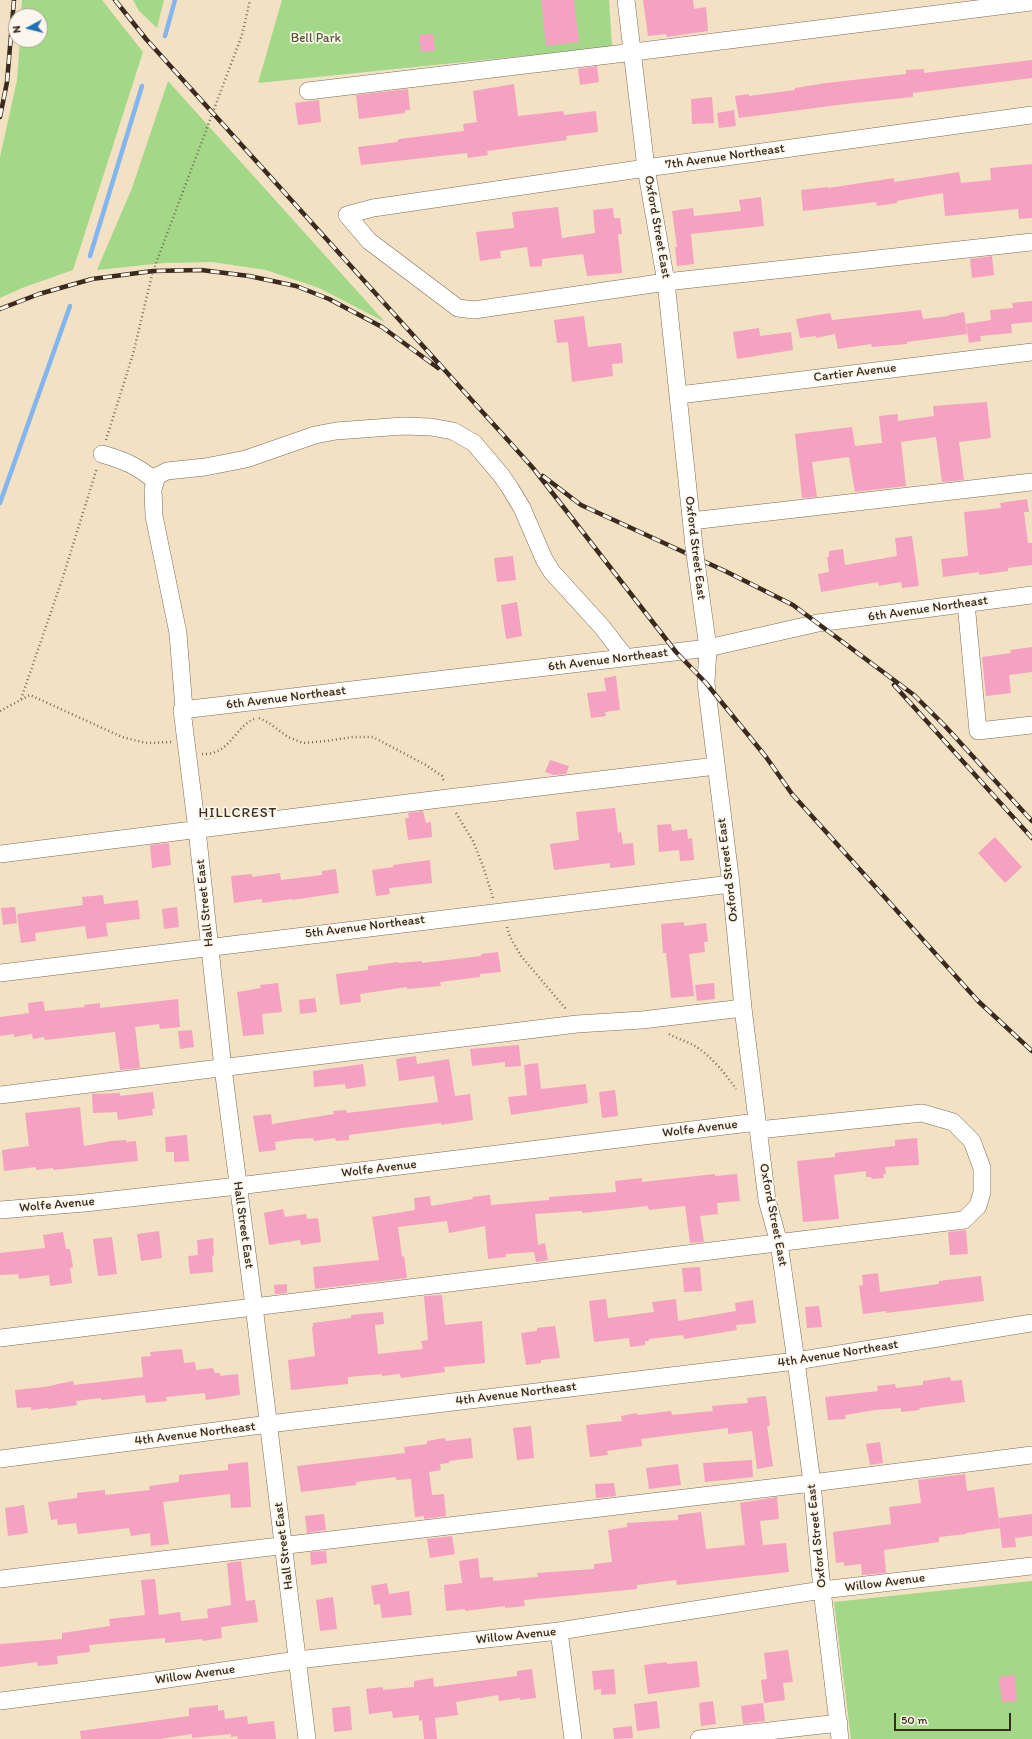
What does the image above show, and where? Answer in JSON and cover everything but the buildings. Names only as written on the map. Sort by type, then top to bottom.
[{"type":"street","name":"Oxford Street East","points":[[626,0],[634,52],[646,168],[666,282],[691,521],[708,648],[706,683],[731,884],[743,1008],[767,1200],[779,1243],[796,1361],[812,1483],[822,1590],[840,1731]]},
{"type":"street","points":[[308,91],[1032,2]]},
{"type":"street","name":"7th Avenue Northeast","points":[[666,282],[474,310],[458,308],[369,241],[348,215],[373,208],[646,168],[1032,116]]},
{"type":"street","points":[[666,282],[1032,242]]},
{"type":"street","name":"Cartier Avenue","points":[[679,395],[1032,352]]},
{"type":"street","points":[[102,454],[121,459],[141,469],[155,481],[157,476],[166,471],[205,467],[246,459],[315,435],[336,431],[417,426],[431,427],[453,432],[474,443],[501,475],[522,508],[544,559],[552,572],[602,627],[626,658]]},
{"type":"street","name":"Hall Street East","points":[[155,481],[153,490],[154,516],[178,633],[183,710],[223,1068],[269,1424],[307,1739]]},
{"type":"street","points":[[691,521],[1032,482]]},
{"type":"street","name":"6th Avenue Northeast","points":[[183,710],[708,648],[818,623],[1032,595]]},
{"type":"street","points":[[966,603],[978,731],[1032,726]]},
{"type":"street","points":[[0,854],[716,766]]},
{"type":"street","name":"5th Avenue Northeast","points":[[0,973],[210,946],[731,884]]},
{"type":"street","points":[[0,1095],[577,1024],[642,1020],[743,1008]]},
{"type":"street","name":"Wolfe Avenue","points":[[0,1210],[85,1203],[758,1126],[922,1113],[953,1122],[972,1142],[982,1168],[982,1192],[978,1206],[964,1220],[0,1338]]},
{"type":"street","name":"4th Avenue Northeast","points":[[0,1459],[269,1424],[796,1361],[1032,1323]]},
{"type":"street","points":[[0,1579],[812,1483],[1032,1455]]},
{"type":"street","name":"Willow Avenue","points":[[0,1701],[141,1683],[297,1660],[559,1631],[822,1590],[1032,1566]]},
{"type":"street","points":[[559,1631],[573,1739]]},
{"type":"street","points":[[700,1739],[840,1731]]},
{"type":"path","points":[[21,699],[62,580],[133,354],[153,271],[242,35],[250,0]]},
{"type":"path","points":[[642,1020],[676,1038],[694,1045],[708,1056],[728,1077],[740,1095]]},
{"type":"green space","points":[[22,0],[102,0],[143,52],[73,270],[22,288],[0,298],[0,157],[17,80],[19,48],[48,48],[48,8],[22,8]]},
{"type":"green space","points":[[133,0],[164,0],[157,28],[139,11]]},
{"type":"green space","name":"Bell Park","points":[[282,0],[609,0],[612,47],[258,83]]},
{"type":"green space","points":[[168,81],[385,322],[319,288],[266,270],[212,262],[164,263],[97,270],[132,188]]},
{"type":"green space","points":[[1032,1581],[1032,1739],[851,1739],[834,1602]]},
{"type":"waterway","points":[[165,36],[175,0]]},
{"type":"waterway","points":[[90,256],[142,86]]},
{"type":"waterway","points":[[0,503],[70,306]]},
{"type":"railway","points":[[0,117],[7,82],[14,0]]},
{"type":"railway","points":[[115,0],[146,39],[533,468],[676,652],[706,683],[766,757],[792,794],[978,1001],[1032,1051]]},
{"type":"railway","points":[[0,309],[39,294],[92,279],[153,271],[201,270],[249,276],[296,286],[329,299],[382,327],[438,368]]},
{"type":"railway","points":[[543,476],[581,505],[725,571],[793,605],[914,695],[945,726],[1032,821]]},
{"type":"railway","points":[[894,685],[1032,838]]},
{"type":"district","name":"HILLCREST","points":[[238,813]]}]
